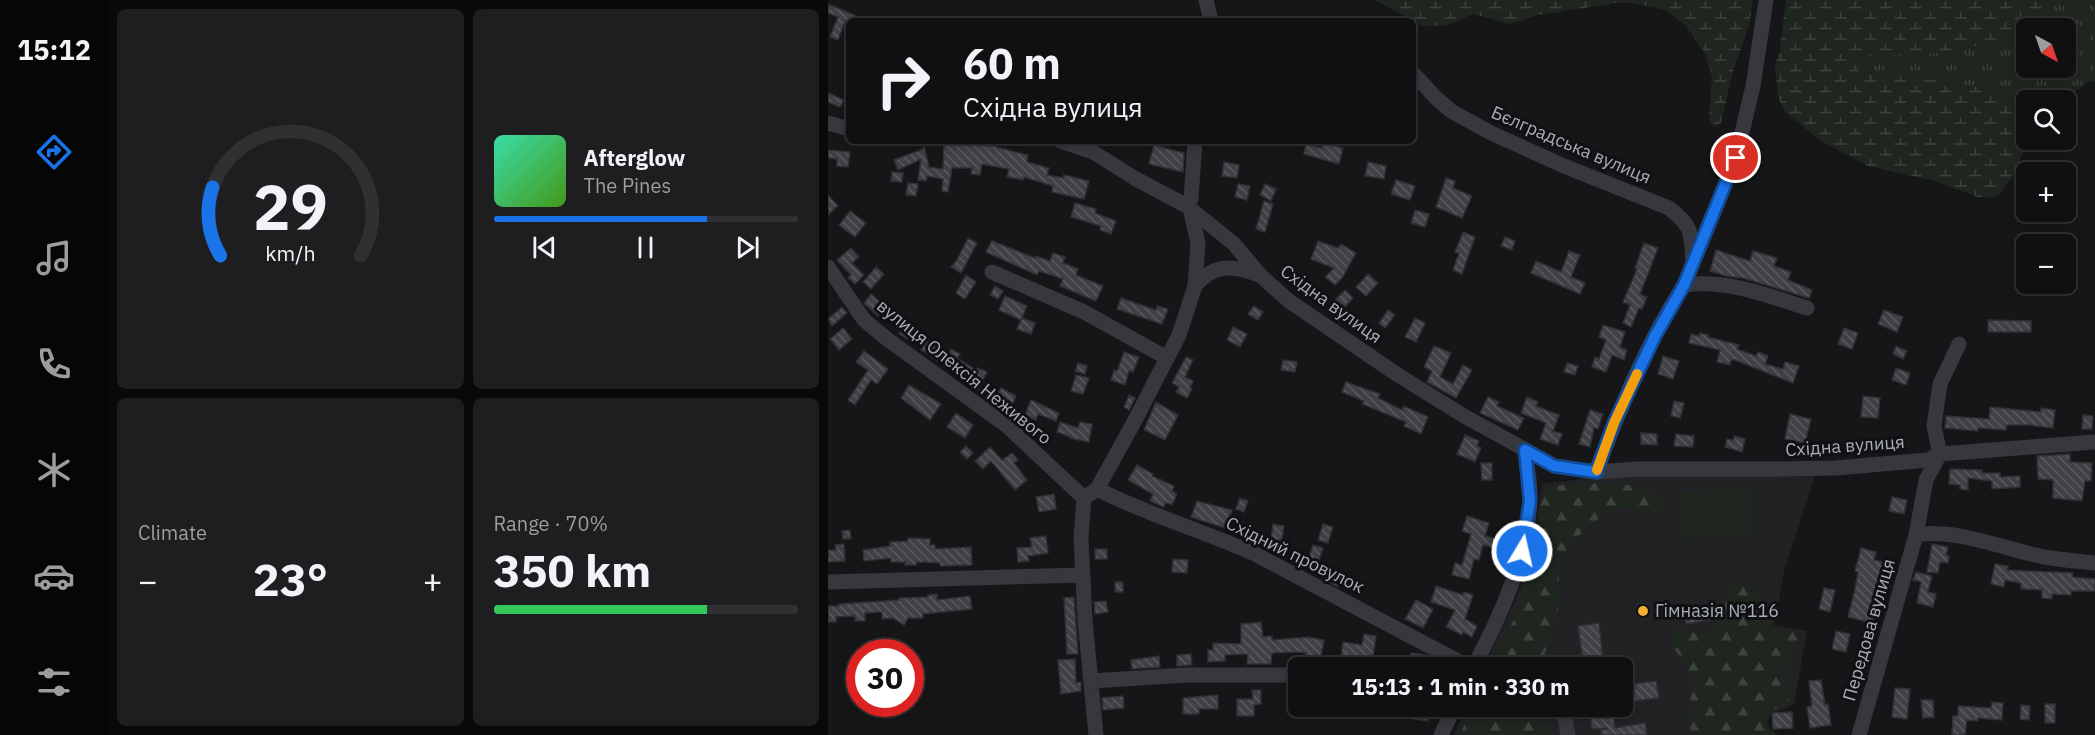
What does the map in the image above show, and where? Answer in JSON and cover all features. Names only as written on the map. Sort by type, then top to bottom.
[{"type":"street","points":[[1206,0],[1211,18]]},
{"type":"street","points":[[1596,472],[1614,423],[1651,345],[1684,285],[1736,158],[1753,86],[1766,0]]},
{"type":"street","name":"Бєлградська вулиця","points":[[1416,76],[1451,111],[1491,133],[1564,166],[1669,208],[1683,219],[1691,232],[1693,262]]},
{"type":"street","points":[[828,123],[846,128]]},
{"type":"street","name":"Східна вулиця","points":[[1069,144],[1093,152],[1136,179],[1189,207],[1234,244],[1261,276],[1289,301],[1381,364],[1464,416],[1554,466],[1596,472],[1638,469],[1836,468],[1928,460],[1940,454],[2095,442]]},
{"type":"street","points":[[1095,735],[1084,620],[1081,537],[1090,494],[1133,424],[1179,335],[1195,285],[1198,243],[1189,207],[1195,144]]},
{"type":"street","name":"вулиця Олексія Неживого","points":[[828,267],[864,320],[1007,426],[1090,494]]},
{"type":"street","points":[[1195,285],[1204,275],[1228,267],[1242,268],[1261,276]]},
{"type":"street","points":[[992,272],[1084,312],[1167,358]]},
{"type":"street","points":[[1684,285],[1703,282],[1734,285],[1807,308]]},
{"type":"street","points":[[1940,454],[1934,426],[1940,384],[1959,344]]},
{"type":"street","name":"Східний провулок","points":[[1478,657],[1500,614],[1522,551],[1530,501],[1525,450]]},
{"type":"street","name":"Передова вулиця","points":[[1859,735],[1916,535],[1926,480],[1940,454]]},
{"type":"street","name":"Східний провулок","points":[[1090,494],[1221,539],[1255,554],[1451,657]]},
{"type":"street","points":[[1916,535],[1928,533],[1948,536],[2045,557],[2095,563]]},
{"type":"street","points":[[828,582],[1083,575]]},
{"type":"street","points":[[1091,681],[1187,675],[1288,675]]},
{"type":"street","points":[[1441,735],[1450,717]]},
{"type":"street","points":[[1565,717],[1568,735]]},
{"type":"shaded area","name":"Гімназія №116","points":[[1614,475],[1815,475],[1785,568],[1774,625],[1807,631],[1794,704],[1763,718],[1765,735],[1454,735],[1462,717],[1633,717],[1633,657],[1489,657],[1517,596],[1533,551],[1542,484]]},
{"type":"green space","points":[[1375,0],[1753,0],[1749,26],[1733,71],[1721,123],[1714,127],[1709,120],[1712,77],[1705,53],[1685,25],[1665,10],[1632,3],[1616,3],[1538,15],[1510,24],[1473,14],[1445,26],[1423,26],[1416,22],[1416,18],[1408,18]]},
{"type":"green space","points":[[1786,0],[2056,0],[2038,18],[2016,18],[2016,34],[2010,39],[1945,53],[1859,57],[1854,62],[1860,73],[1922,78],[1971,86],[1993,91],[2016,100],[2016,150],[2024,150],[2019,162],[2016,162],[2014,174],[2000,194],[1993,198],[1978,197],[1935,181],[1868,166],[1821,141],[1785,112],[1778,97],[1775,65],[1780,49]]},
{"type":"green space","points":[[2056,0],[2095,0],[2095,81],[2088,82],[2076,91],[2016,90],[2016,100],[1993,91],[1971,86],[1922,78],[1860,73],[1854,62],[1859,57],[2016,21],[2016,78],[2076,78],[2076,18],[2029,18],[2042,15]]},
{"type":"green space","points":[[1579,483],[1634,486],[1648,489],[1659,495],[1662,503],[1658,515],[1626,508],[1613,509],[1591,525],[1566,550],[1559,563],[1559,605],[1544,657],[1493,657],[1516,616],[1525,576],[1535,551],[1540,507],[1546,489],[1552,486]]},
{"type":"green space","points":[[1753,488],[1756,536],[1682,540],[1679,492]]},
{"type":"green space","points":[[1736,584],[1747,585],[1760,592],[1771,628],[1796,633],[1798,641],[1788,662],[1789,701],[1787,705],[1773,710],[1767,722],[1770,730],[1778,735],[1692,735],[1690,673],[1672,644],[1672,631],[1679,627],[1700,635],[1704,634],[1721,620],[1728,588]]},
{"type":"green space","points":[[1468,717],[1546,717],[1550,735],[1460,735]]},
{"type":"building","points":[[828,4],[861,18],[846,18],[846,25],[844,24],[838,40],[830,37],[838,17],[828,13]]},
{"type":"building","points":[[828,93],[844,100],[840,107],[828,102]]},
{"type":"building","points":[[944,144],[993,146],[1028,155],[1027,162],[1049,168],[1047,175],[1063,178],[1064,175],[1089,181],[1084,199],[1052,192],[1053,186],[1024,177],[1023,180],[1007,177],[1009,169],[982,164],[980,175],[971,174],[972,168],[952,168],[948,192],[942,191],[943,179],[927,176],[926,181],[918,180],[921,159],[898,170],[894,160],[923,149],[924,146],[929,167],[943,169]]},
{"type":"building","points":[[1306,144],[1321,148],[1322,144],[1326,144],[1343,148],[1339,164],[1304,154]]},
{"type":"building","points":[[1154,145],[1184,153],[1183,172],[1149,164]]},
{"type":"building","points":[[828,150],[850,152],[848,167],[837,166],[837,159],[828,158]]},
{"type":"building","points":[[1224,162],[1239,165],[1237,178],[1222,176]]},
{"type":"building","points":[[1368,162],[1386,166],[1384,179],[1365,176]]},
{"type":"building","points":[[892,172],[903,173],[902,182],[891,181]]},
{"type":"building","points":[[1446,178],[1455,181],[1453,188],[1472,196],[1462,218],[1436,207]]},
{"type":"building","points":[[1396,180],[1415,186],[1410,200],[1391,194]]},
{"type":"building","points":[[908,183],[918,184],[916,196],[906,195]]},
{"type":"building","points":[[1238,184],[1250,186],[1247,200],[1235,197]]},
{"type":"building","points":[[1265,184],[1276,189],[1271,201],[1260,195]]},
{"type":"building","points":[[828,195],[838,206],[828,215]]},
{"type":"building","points":[[1264,201],[1273,204],[1265,232],[1256,229]]},
{"type":"building","points":[[1075,203],[1096,209],[1095,213],[1116,221],[1111,234],[1100,230],[1101,226],[1071,217]]},
{"type":"building","points":[[1415,210],[1429,214],[1425,227],[1411,223]]},
{"type":"building","points":[[850,211],[866,223],[855,237],[839,225]]},
{"type":"building","points":[[1463,232],[1475,237],[1462,274],[1453,270],[1459,253],[1455,252]]},
{"type":"building","points":[[1505,237],[1515,241],[1512,250],[1501,246]]},
{"type":"building","points":[[968,238],[977,243],[961,273],[951,267]]},
{"type":"building","points":[[992,241],[1035,258],[1036,256],[1050,261],[1053,253],[1065,257],[1063,263],[1078,269],[1076,275],[1103,286],[1096,301],[1060,286],[1063,279],[1039,271],[1037,275],[986,252]]},
{"type":"building","points":[[1318,241],[1338,248],[1341,244],[1356,253],[1342,278],[1335,285],[1325,277],[1334,268],[1311,259]]},
{"type":"building","points":[[1644,243],[1658,248],[1640,294],[1647,297],[1642,309],[1639,308],[1631,327],[1623,323],[1630,305],[1623,302],[1637,269],[1635,268]]},
{"type":"building","points":[[851,248],[859,257],[852,263],[864,275],[855,284],[848,278],[851,275],[837,260]]},
{"type":"building","points":[[1716,250],[1750,261],[1753,251],[1777,258],[1774,266],[1791,272],[1788,280],[1812,290],[1809,298],[1743,278],[1710,271]]},
{"type":"building","points":[[1569,251],[1580,255],[1571,277],[1585,283],[1580,294],[1531,273],[1536,261],[1561,272]]},
{"type":"building","points":[[876,267],[884,274],[871,289],[863,282]]},
{"type":"building","points":[[1368,274],[1378,283],[1366,296],[1356,287]]},
{"type":"building","points":[[966,275],[976,282],[965,299],[956,293]]},
{"type":"building","points":[[995,286],[1003,291],[998,299],[990,295]]},
{"type":"building","points":[[1345,290],[1353,298],[1341,311],[1332,303]]},
{"type":"building","points":[[871,294],[887,308],[878,316],[864,303]]},
{"type":"building","points":[[1005,296],[1027,306],[1021,320],[999,310]]},
{"type":"building","points":[[1121,298],[1156,310],[1157,306],[1168,309],[1162,324],[1117,309]]},
{"type":"building","points":[[1254,306],[1263,312],[1258,320],[1248,314]]},
{"type":"building","points":[[842,307],[847,313],[832,326],[828,319]]},
{"type":"building","points":[[1388,310],[1395,315],[1385,328],[1379,323]]},
{"type":"building","points":[[1884,310],[1903,317],[1897,332],[1878,324]]},
{"type":"building","points":[[1022,318],[1035,323],[1031,334],[1017,329]]},
{"type":"building","points":[[1415,318],[1425,323],[1416,342],[1405,337]]},
{"type":"building","points":[[1988,320],[2031,321],[2031,332],[1988,332]]},
{"type":"building","points":[[908,322],[916,328],[907,339],[899,333]]},
{"type":"building","points":[[1603,325],[1625,332],[1620,347],[1627,350],[1624,360],[1612,355],[1606,372],[1592,367],[1595,357],[1599,359],[1606,340],[1599,337]]},
{"type":"building","points":[[1233,327],[1247,334],[1240,347],[1227,340]]},
{"type":"building","points":[[843,328],[852,339],[839,350],[830,339]]},
{"type":"building","points":[[1844,328],[1858,333],[1852,349],[1838,344]]},
{"type":"building","points":[[1700,333],[1739,345],[1737,349],[1756,356],[1758,352],[1768,356],[1765,364],[1783,369],[1785,362],[1799,366],[1793,383],[1735,360],[1731,360],[1730,365],[1717,362],[1720,350],[1689,343],[1691,334],[1699,336]]},
{"type":"building","points":[[927,340],[949,353],[951,349],[960,354],[957,358],[976,370],[977,368],[987,372],[978,390],[968,385],[970,381],[957,373],[958,371],[921,350]]},
{"type":"building","points":[[1434,346],[1451,353],[1440,377],[1453,384],[1463,365],[1472,370],[1456,398],[1427,382],[1432,371],[1424,367]]},
{"type":"building","points":[[1896,346],[1907,351],[1903,359],[1893,354]]},
{"type":"building","points":[[864,351],[888,369],[877,384],[871,380],[855,405],[848,400],[868,370],[856,362]]},
{"type":"building","points":[[1124,352],[1139,357],[1133,372],[1129,371],[1125,385],[1111,380]]},
{"type":"building","points":[[1663,356],[1679,361],[1673,379],[1658,374]]},
{"type":"building","points":[[1186,357],[1193,360],[1185,377],[1193,381],[1187,398],[1176,392],[1179,387],[1172,383]]},
{"type":"building","points":[[1283,360],[1297,362],[1295,372],[1281,370]]},
{"type":"building","points":[[1078,363],[1087,366],[1085,374],[1075,371]]},
{"type":"building","points":[[1567,363],[1578,366],[1575,375],[1564,372]]},
{"type":"building","points":[[1896,368],[1910,373],[1906,385],[1892,380]]},
{"type":"building","points":[[1076,375],[1089,378],[1083,394],[1071,391]]},
{"type":"building","points":[[1346,382],[1380,394],[1378,398],[1402,410],[1404,406],[1428,417],[1421,434],[1404,426],[1406,422],[1362,404],[1364,401],[1342,392]]},
{"type":"building","points":[[909,385],[941,404],[930,420],[901,398]]},
{"type":"building","points":[[1001,388],[1016,396],[1011,407],[995,398]]},
{"type":"building","points":[[1129,395],[1135,398],[1129,410],[1124,407]]},
{"type":"building","points":[[1863,396],[1880,398],[1878,418],[1861,417]]},
{"type":"building","points":[[1488,397],[1499,402],[1497,406],[1524,418],[1518,430],[1480,413]]},
{"type":"building","points":[[1527,397],[1538,402],[1536,406],[1559,415],[1553,431],[1562,434],[1558,445],[1540,439],[1546,423],[1521,413]]},
{"type":"building","points":[[1031,400],[1059,413],[1056,421],[1038,414],[1036,420],[1025,415]]},
{"type":"building","points":[[1674,401],[1684,403],[1680,418],[1671,416]]},
{"type":"building","points":[[1156,402],[1178,415],[1165,440],[1144,430]]},
{"type":"building","points":[[1990,407],[2041,412],[2041,408],[2055,410],[2053,428],[2007,425],[2006,430],[1978,428],[1978,431],[1945,428],[1946,416],[1989,419]]},
{"type":"building","points":[[1590,410],[1603,414],[1598,429],[1594,428],[1590,447],[1579,444]]},
{"type":"building","points":[[956,413],[973,425],[965,438],[947,427]]},
{"type":"building","points":[[1790,414],[1811,419],[1805,443],[1785,439]]},
{"type":"building","points":[[2083,415],[2093,416],[2092,429],[2082,429]]},
{"type":"building","points":[[1060,422],[1078,428],[1080,422],[1092,424],[1089,442],[1070,438],[1057,432]]},
{"type":"building","points":[[1641,433],[1657,434],[1657,445],[1641,444]]},
{"type":"building","points":[[1676,434],[1694,436],[1693,447],[1674,446]]},
{"type":"building","points":[[1465,435],[1479,441],[1477,446],[1481,448],[1475,462],[1457,454]]},
{"type":"building","points":[[1734,436],[1745,439],[1742,452],[1725,447],[1727,439],[1734,440]]},
{"type":"building","points":[[966,446],[973,453],[967,459],[960,452]]},
{"type":"building","points":[[990,447],[1002,460],[1012,453],[1018,460],[1014,463],[1027,480],[1015,490],[991,461],[983,469],[975,461]]},
{"type":"building","points":[[2070,454],[2070,462],[2092,463],[2091,481],[2085,481],[2082,501],[2053,498],[2053,480],[2038,479],[2037,456]]},
{"type":"building","points":[[1481,463],[1492,463],[1492,480],[1482,480]]},
{"type":"building","points":[[1137,465],[1153,474],[1152,476],[1174,486],[1172,491],[1177,494],[1172,505],[1166,502],[1164,507],[1150,501],[1153,494],[1128,480]]},
{"type":"building","points":[[1950,469],[1982,470],[1982,473],[2000,473],[2000,477],[2020,476],[2020,487],[1992,489],[1992,481],[1968,478],[1968,490],[1960,489],[1960,485],[1949,484]]},
{"type":"building","points":[[1054,494],[1056,509],[1039,512],[1036,497]]},
{"type":"building","points":[[1892,497],[1907,500],[1904,514],[1889,511]]},
{"type":"building","points":[[1240,498],[1248,501],[1244,512],[1236,509]]},
{"type":"building","points":[[1197,501],[1232,510],[1225,528],[1191,517]]},
{"type":"building","points":[[1467,516],[1489,523],[1485,536],[1512,543],[1510,552],[1483,545],[1479,560],[1474,559],[1469,579],[1452,575],[1455,563],[1462,565],[1471,534],[1462,531]]},
{"type":"building","points":[[1273,524],[1284,526],[1281,544],[1271,542]]},
{"type":"building","points":[[1323,524],[1333,527],[1328,543],[1318,540]]},
{"type":"building","points":[[850,530],[851,539],[843,539],[842,531]]},
{"type":"building","points":[[1249,534],[1262,538],[1260,545],[1247,540]]},
{"type":"building","points":[[1046,536],[1048,553],[1028,556],[1029,561],[1018,562],[1017,548],[1032,547],[1030,538]]},
{"type":"building","points":[[908,538],[930,539],[930,545],[935,545],[935,549],[971,547],[972,565],[940,566],[940,563],[917,562],[916,565],[905,565],[906,562],[891,562],[891,558],[864,561],[863,550],[890,546],[890,542],[908,541]]},
{"type":"building","points":[[844,544],[845,561],[828,562],[828,550],[836,550],[835,545]]},
{"type":"building","points":[[1932,544],[1948,547],[1946,555],[1949,556],[1948,563],[1940,562],[1938,573],[1927,572]]},
{"type":"building","points":[[1313,545],[1323,548],[1318,563],[1308,560]]},
{"type":"building","points":[[1861,548],[1876,552],[1874,560],[1884,562],[1880,576],[1892,579],[1890,587],[1877,583],[1872,601],[1878,603],[1873,623],[1848,617]]},
{"type":"building","points":[[1095,549],[1107,549],[1107,559],[1095,559]]},
{"type":"building","points":[[1173,559],[1188,560],[1187,573],[1172,572]]},
{"type":"building","points":[[1995,564],[2008,566],[2007,570],[2073,573],[2072,577],[2095,579],[2095,591],[2071,591],[2071,595],[2052,594],[2052,599],[2042,598],[2042,590],[2021,589],[2021,583],[2005,580],[2004,587],[1991,584]]},
{"type":"building","points":[[1324,572],[1340,574],[1338,587],[1323,579]]},
{"type":"building","points":[[1916,572],[1932,576],[1928,592],[1936,594],[1933,607],[1917,603],[1921,582],[1913,580]]},
{"type":"building","points":[[1115,582],[1123,582],[1123,592],[1115,592]]},
{"type":"building","points":[[1436,586],[1463,595],[1464,592],[1473,595],[1465,619],[1477,626],[1472,637],[1446,627],[1455,610],[1431,602]]},
{"type":"building","points":[[1824,588],[1835,590],[1830,612],[1819,609]]},
{"type":"building","points":[[937,594],[937,600],[970,596],[972,609],[923,614],[923,618],[908,618],[904,625],[893,618],[882,619],[882,612],[865,613],[865,621],[855,621],[855,616],[836,617],[836,622],[828,622],[828,606],[928,597],[928,595]]},
{"type":"building","points":[[1074,597],[1078,654],[1067,654],[1064,598]]},
{"type":"building","points":[[1416,600],[1433,609],[1423,628],[1405,619]]},
{"type":"building","points":[[1106,601],[1108,612],[1095,614],[1094,602]]},
{"type":"building","points":[[1709,610],[1710,620],[1686,624],[1684,613]]},
{"type":"building","points":[[1261,622],[1263,637],[1272,636],[1272,640],[1308,637],[1324,640],[1321,656],[1305,657],[1306,653],[1297,652],[1272,653],[1271,664],[1247,664],[1248,654],[1225,655],[1225,661],[1208,662],[1208,650],[1213,650],[1213,643],[1241,644],[1241,624]]},
{"type":"building","points":[[1599,623],[1603,657],[1582,657],[1578,626]]},
{"type":"building","points":[[1836,631],[1850,634],[1846,652],[1832,649]]},
{"type":"building","points":[[1364,634],[1376,636],[1373,657],[1341,657],[1343,642],[1362,645]]},
{"type":"building","points":[[1411,653],[1425,655],[1425,657],[1410,657]]},
{"type":"building","points":[[1191,654],[1192,665],[1177,666],[1177,655]]},
{"type":"building","points":[[1159,656],[1160,667],[1132,669],[1131,660]]},
{"type":"building","points":[[1075,659],[1076,683],[1081,682],[1081,691],[1061,694],[1058,660]]},
{"type":"building","points":[[1821,680],[1831,725],[1810,728],[1807,707],[1812,706],[1809,681]]},
{"type":"building","points":[[1656,681],[1659,698],[1633,701],[1633,684]]},
{"type":"building","points":[[1895,688],[1910,689],[1907,719],[1892,717]]},
{"type":"building","points":[[1252,690],[1261,690],[1261,704],[1254,705],[1254,716],[1237,716],[1237,699],[1253,699]]},
{"type":"building","points":[[1218,695],[1218,709],[1199,709],[1199,714],[1183,714],[1183,698]]},
{"type":"building","points":[[1123,696],[1124,708],[1103,710],[1102,698]]},
{"type":"building","points":[[1921,700],[1933,700],[1934,717],[1923,718]]},
{"type":"building","points":[[1992,702],[2003,703],[2002,720],[1978,718],[1978,721],[1967,720],[1965,735],[1952,735],[1953,716],[1958,716],[1958,706],[1991,708]]},
{"type":"building","points":[[2045,704],[2055,704],[2055,723],[2045,723]]},
{"type":"building","points":[[2021,705],[2030,706],[2029,720],[2020,719]]},
{"type":"building","points":[[1792,712],[1793,728],[1773,729],[1772,713]]},
{"type":"building","points":[[1414,717],[1428,717],[1428,721],[1414,719]]},
{"type":"building","points":[[1590,717],[1614,717],[1615,728],[1645,723],[1647,735],[1601,735],[1601,730],[1607,728],[1592,729]]},
{"type":"slow traffic","points":[[1597,470],[1614,423],[1637,374]]},
{"type":"place","name":"Гімназія №116","points":[[1643,611]]},
{"type":"route","points":[[1522,551],[1530,501],[1525,450],[1554,466],[1596,472],[1614,423],[1655,336],[1684,285],[1736,158]]}]
